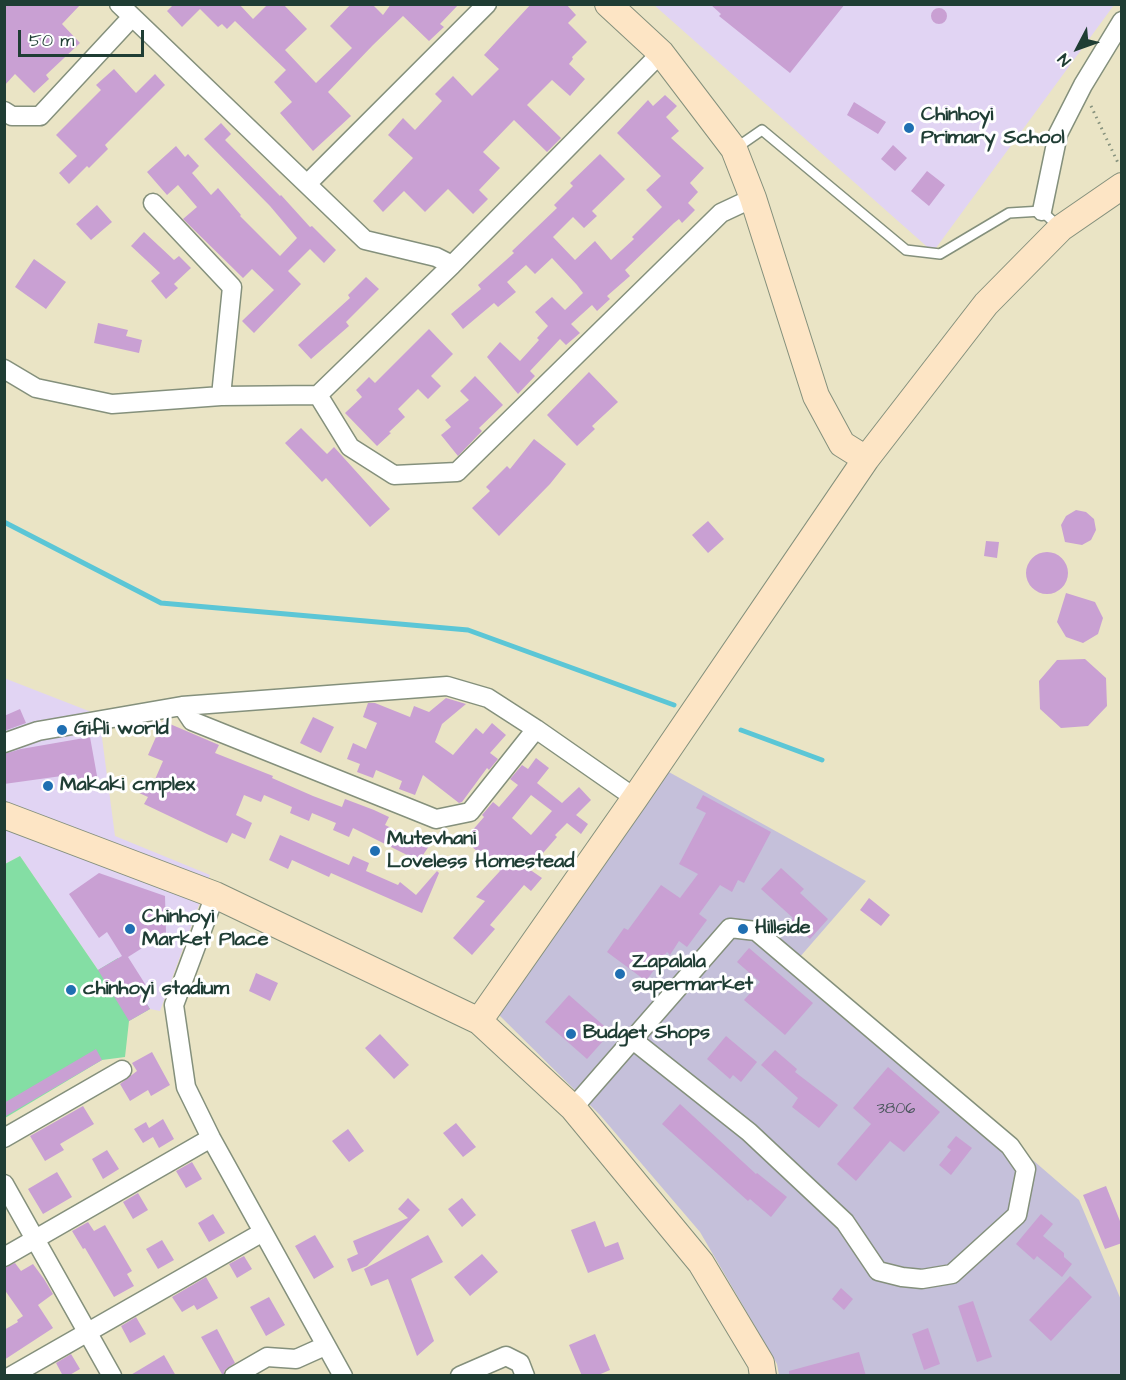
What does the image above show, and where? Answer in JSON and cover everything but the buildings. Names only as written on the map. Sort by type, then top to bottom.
[{"type":"street","points":[[119,4],[364,240],[436,257],[452,265]]},
{"type":"street","points":[[307,184],[487,4]]},
{"type":"street","points":[[608,4],[661,53],[734,149],[753,198],[816,396],[842,444],[866,459]]},
{"type":"street","points":[[4,111],[12,116],[40,116],[132,17]]},
{"type":"street","points":[[1042,211],[1058,134],[1083,85],[1122,21]]},
{"type":"street","points":[[4,369],[36,388],[112,404],[221,396],[318,396],[452,265],[661,53]]},
{"type":"street","points":[[479,1021],[866,459],[986,304],[1061,228],[1122,186]]},
{"type":"street","points":[[318,396],[350,447],[394,475],[457,472],[721,213],[753,198]]},
{"type":"street","points":[[153,203],[232,287],[221,396]]},
{"type":"street","points":[[4,743],[38,731],[182,706],[447,686],[488,698],[634,798]]},
{"type":"street","points":[[182,706],[192,721],[436,819],[471,812],[536,729]]},
{"type":"street","points":[[4,815],[215,895],[479,1021],[573,1108],[701,1263],[761,1363],[763,1376]]},
{"type":"street","points":[[215,895],[174,1005],[186,1087],[211,1138],[343,1376]]},
{"type":"street","points":[[573,1108],[730,928],[756,931],[1010,1146],[1026,1169],[1017,1215],[952,1274],[922,1279],[902,1277],[878,1270],[845,1222],[758,1140],[633,1040]]},
{"type":"street","points":[[4,1138],[122,1070]]},
{"type":"street","points":[[4,1257],[211,1138]]},
{"type":"street","points":[[4,1184],[112,1376]]},
{"type":"street","points":[[11,1376],[263,1232]]},
{"type":"street","points":[[234,1376],[267,1357],[296,1359],[325,1346]]},
{"type":"street","points":[[460,1376],[506,1356],[520,1363],[525,1376]]},
{"type":"lane","points":[[734,149],[762,130],[906,250],[940,254],[1009,213],[1042,211],[1061,228]]},
{"type":"path","points":[[1083,85],[1122,171]]},
{"type":"shaded area","name":"Chinhoyi Primary School","points":[[654,5],[1114,5],[933,252]]},
{"type":"shaded area","points":[[4,678],[99,715],[115,836],[210,875],[160,1011],[150,1009],[98,970],[20,856],[5,864]]},
{"type":"shaded area","points":[[667,771],[866,881],[799,958],[1079,1200],[1121,1300],[1121,1375],[779,1375],[777,1364],[700,1232],[600,1115],[498,1014]]},
{"type":"green space","name":"chinhoyi stadium","points":[[20,856],[98,970],[118,958],[150,1009],[129,1021],[125,1057],[102,1060],[5,1118],[5,864]]},
{"type":"waterway","points":[[4,522],[161,603],[468,630],[674,705]]},
{"type":"waterway","points":[[741,730],[822,760]]},
{"type":"place","name":"Chinhoyi Primary School","points":[[909,128]]},
{"type":"place","name":"Gifli world","points":[[62,730]]},
{"type":"place","name":"Makaki cmplex","points":[[48,786]]},
{"type":"place","name":"Mutevhani Loveless Homestead","points":[[375,851]]},
{"type":"place","name":"Chinhoyi Market Place","points":[[130,929]]},
{"type":"place","name":"Hillside","points":[[743,929]]},
{"type":"place","name":"Zapalala supermarket","points":[[620,974]]},
{"type":"place","name":"chinhoyi stadium","points":[[71,990]]},
{"type":"place","name":"Budget Shops","points":[[571,1034]]}]
